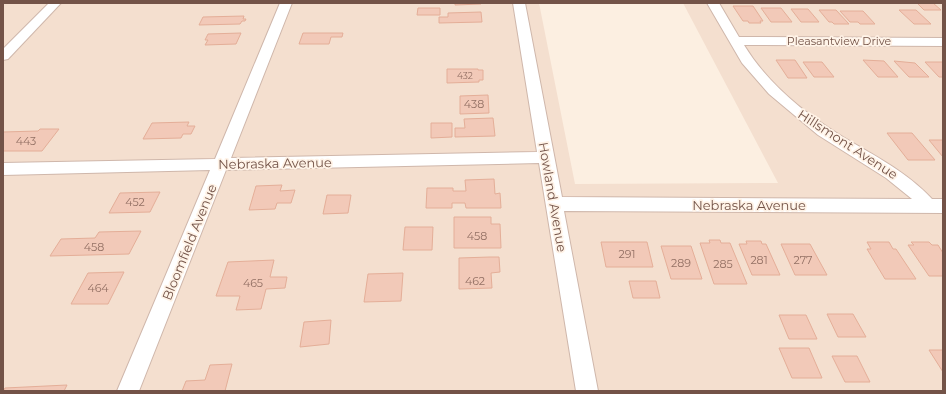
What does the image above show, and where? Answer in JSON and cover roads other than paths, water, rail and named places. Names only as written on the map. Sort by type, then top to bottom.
[{"type":"street","points":[[3,56],[55,3]]},
{"type":"street","name":"Bloomfield Avenue","points":[[128,391],[286,3]]},
{"type":"street","name":"Howland Avenue","points":[[519,3],[587,391]]},
{"type":"street","name":"Hillsmont Avenue","points":[[713,3],[758,74],[779,96],[799,113],[843,144],[906,183],[920,196],[936,206]]},
{"type":"street","name":"Pleasantview Drive","points":[[736,41],[943,42]]},
{"type":"street","name":"Nebraska Avenue","points":[[3,169],[546,157]]},
{"type":"street","name":"Nebraska Avenue","points":[[554,204],[936,206]]}]
